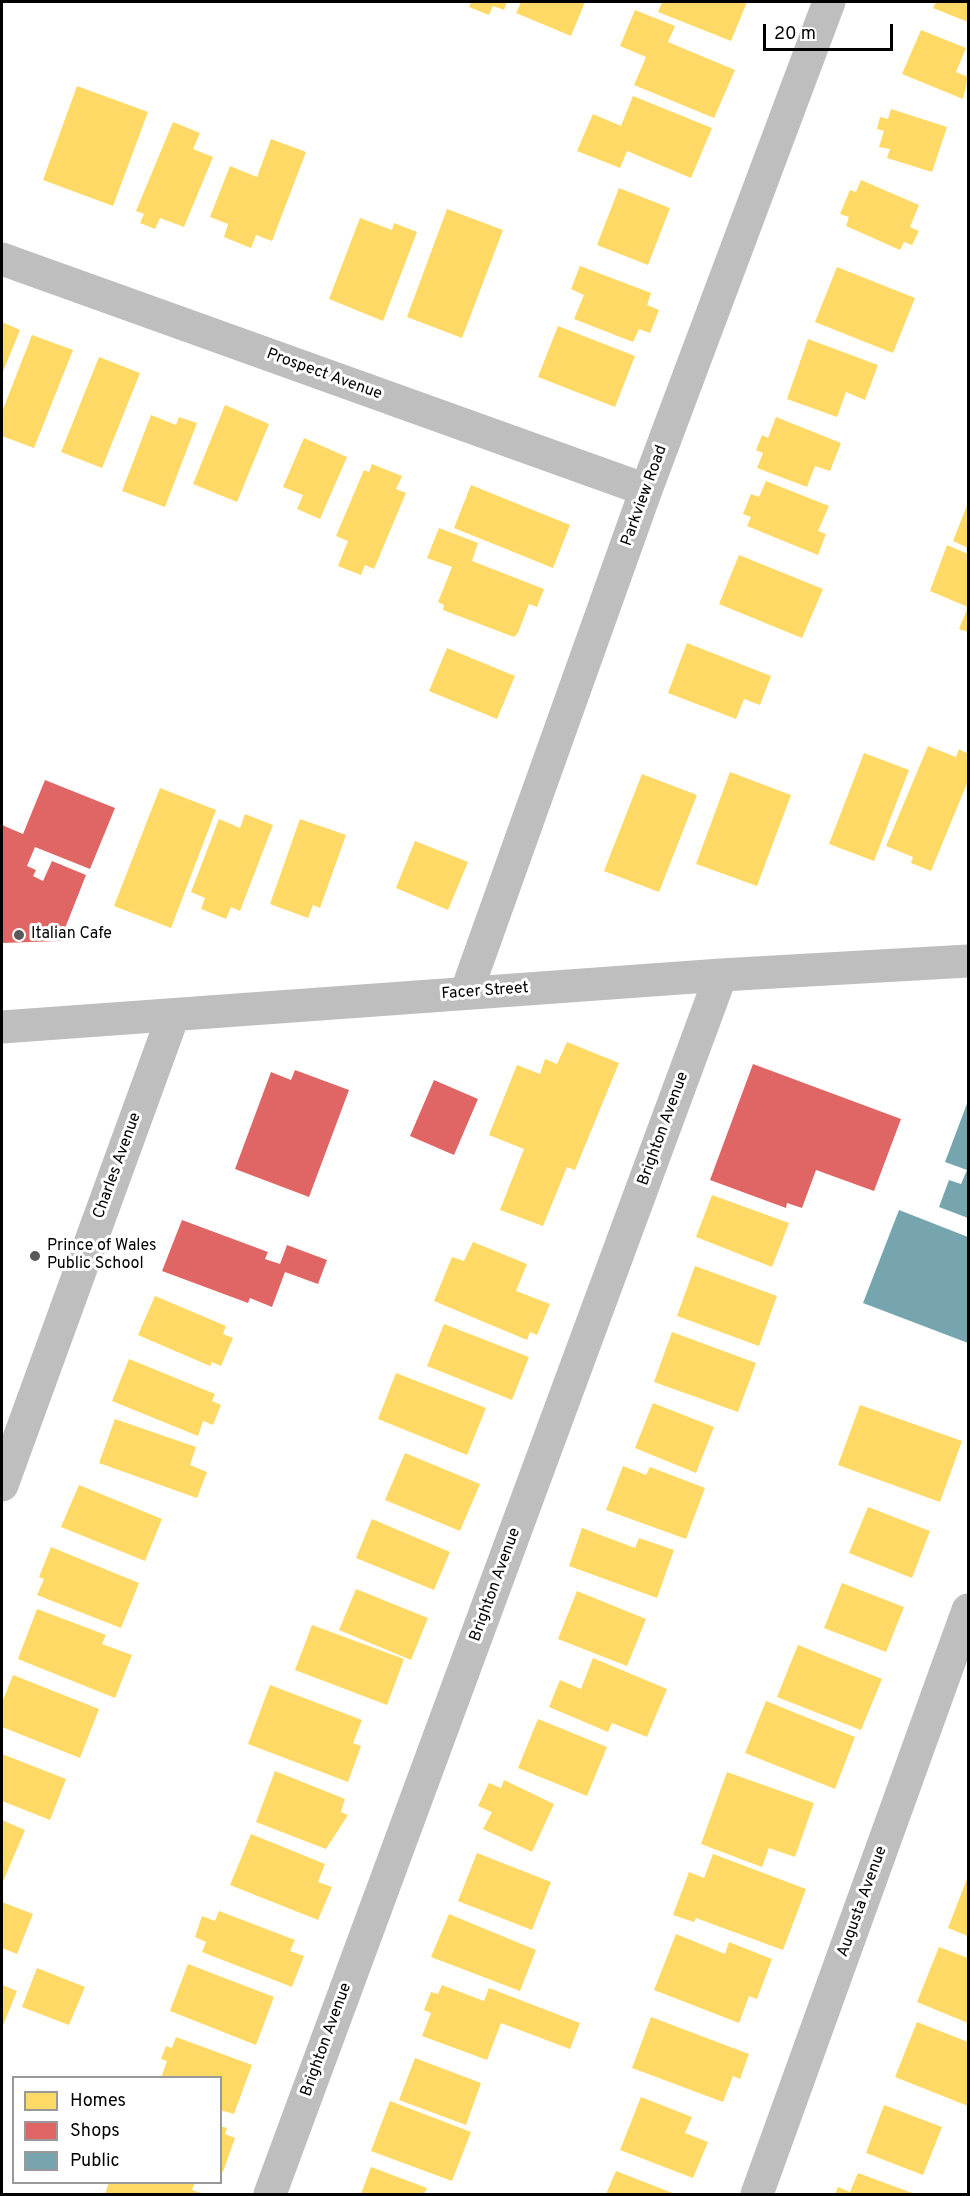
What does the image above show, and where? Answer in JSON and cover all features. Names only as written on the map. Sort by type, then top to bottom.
[{"type":"street","name":"Parkview Road","points":[[466,993],[646,490],[829,2]]},
{"type":"street","name":"Prospect Avenue","points":[[2,259],[646,490]]},
{"type":"street","name":"Facer Street","points":[[2,1028],[722,975],[969,961]]},
{"type":"street","name":"Brighton Avenue","points":[[270,2194],[722,975]]},
{"type":"street","name":"Charles Avenue","points":[[2,1485],[173,1016]]},
{"type":"street","name":"Augusta Avenue","points":[[757,2194],[969,1610]]},
{"type":"building: Homes","points":[[471,2],[507,2],[504,10],[493,6],[489,15],[469,7]]},
{"type":"building: Homes","points":[[521,2],[585,2],[571,36],[516,13]]},
{"type":"building: Homes","points":[[662,2],[747,2],[731,41],[658,12]]},
{"type":"building: Homes","points":[[936,2],[968,2],[968,22],[933,8]]},
{"type":"building: Homes","points":[[635,10],[675,26],[668,42],[735,70],[714,118],[634,85],[646,57],[620,46]]},
{"type":"building: Homes","points":[[921,30],[966,48],[956,72],[968,77],[963,99],[902,74]]},
{"type":"building: Homes","points":[[77,86],[148,112],[113,206],[43,180]]},
{"type":"building: Homes","points":[[633,96],[712,128],[691,178],[627,151],[620,168],[577,151],[593,114],[621,126]]},
{"type":"building: Homes","points":[[891,109],[947,127],[932,172],[887,158],[890,149],[879,147],[884,131],[877,129],[880,117],[888,119]]},
{"type":"building: Homes","points":[[173,122],[200,133],[193,149],[213,157],[184,227],[160,218],[155,229],[140,223],[144,214],[136,211]]},
{"type":"building: Homes","points":[[271,139],[306,152],[272,241],[256,235],[251,248],[224,237],[228,224],[210,217],[230,166],[257,177]]},
{"type":"building: Homes","points":[[861,180],[919,205],[910,227],[919,231],[912,245],[904,242],[900,250],[846,226],[849,217],[840,214],[850,190],[856,192]]},
{"type":"building: Homes","points":[[619,188],[670,208],[648,265],[597,245]]},
{"type":"building: Homes","points":[[447,209],[503,230],[462,338],[407,317]]},
{"type":"building: Homes","points":[[360,218],[392,230],[394,223],[417,232],[383,321],[329,299]]},
{"type":"building: Homes","points":[[580,266],[651,293],[647,305],[659,310],[650,333],[639,329],[633,342],[574,319],[584,295],[571,289]]},
{"type":"building: Homes","points":[[837,267],[915,298],[893,353],[815,322]]},
{"type":"building: Homes","points":[[2,322],[20,330],[2,374]]},
{"type":"building: Homes","points":[[558,326],[635,356],[615,407],[538,377]]},
{"type":"building: Homes","points":[[32,335],[73,350],[34,448],[2,436],[2,412]]},
{"type":"building: Homes","points":[[808,339],[878,365],[865,400],[846,392],[837,417],[787,399]]},
{"type":"building: Homes","points":[[99,357],[140,373],[102,468],[61,452]]},
{"type":"building: Homes","points":[[225,405],[269,424],[237,502],[193,484]]},
{"type":"building: Homes","points":[[151,415],[176,425],[179,417],[197,423],[165,507],[122,491]]},
{"type":"building: Homes","points":[[776,417],[841,443],[830,471],[815,466],[807,487],[757,468],[763,453],[756,450],[762,435],[768,438]]},
{"type":"building: Homes","points":[[304,438],[347,457],[320,519],[297,509],[303,495],[283,487]]},
{"type":"building: Homes","points":[[372,464],[402,476],[396,489],[406,493],[374,569],[365,565],[361,575],[338,566],[348,541],[336,536],[364,470],[369,472]]},
{"type":"building: Homes","points":[[766,481],[829,506],[818,531],[826,534],[818,555],[747,526],[751,517],[743,514],[751,494],[759,497]]},
{"type":"building: Homes","points":[[471,485],[570,525],[553,568],[454,528]]},
{"type":"building: Homes","points":[[968,503],[968,548],[953,541]]},
{"type":"building: Homes","points":[[439,528],[478,543],[472,561],[544,589],[537,607],[529,604],[518,633],[514,637],[443,610],[444,605],[438,602],[452,567],[427,558]]},
{"type":"building: Homes","points":[[947,545],[968,554],[968,607],[930,591]]},
{"type":"building: Homes","points":[[739,555],[823,589],[802,638],[719,604]]},
{"type":"building: Homes","points":[[968,607],[968,632],[959,629]]},
{"type":"building: Homes","points":[[687,643],[771,676],[760,705],[744,699],[736,719],[668,693]]},
{"type":"building: Homes","points":[[447,648],[515,676],[497,719],[429,691]]},
{"type":"building: Homes","points":[[928,746],[956,757],[959,749],[968,754],[968,781],[931,871],[911,863],[913,857],[886,846]]},
{"type":"building: Homes","points":[[864,753],[909,770],[874,861],[829,844]]},
{"type":"building: Homes","points":[[730,772],[791,795],[757,886],[696,864]]},
{"type":"building: Homes","points":[[642,774],[697,795],[659,892],[604,871]]},
{"type":"building: Homes","points":[[160,788],[216,810],[171,928],[114,906]]},
{"type":"building: Homes","points":[[245,814],[273,825],[240,911],[231,907],[226,919],[201,909],[205,898],[191,892],[219,819],[240,828]]},
{"type":"building: Homes","points":[[300,819],[346,835],[320,908],[313,905],[308,918],[270,904]]},
{"type":"building: Homes","points":[[415,841],[468,862],[448,910],[396,888]]},
{"type":"building: Homes","points":[[567,1042],[619,1063],[575,1170],[567,1167],[543,1226],[500,1210],[524,1149],[489,1135],[517,1065],[540,1074],[545,1059],[557,1064]]},
{"type":"building: Homes","points":[[712,1195],[789,1223],[772,1267],[696,1237]]},
{"type":"building: Homes","points":[[473,1242],[527,1264],[516,1291],[550,1304],[537,1335],[530,1332],[527,1340],[434,1301],[452,1257],[464,1261]]},
{"type":"building: Homes","points":[[695,1266],[777,1296],[759,1346],[677,1316]]},
{"type":"building: Homes","points":[[155,1296],[226,1326],[223,1334],[233,1338],[221,1366],[212,1362],[210,1366],[138,1335]]},
{"type":"building: Homes","points":[[444,1324],[529,1357],[512,1400],[427,1366]]},
{"type":"building: Homes","points":[[672,1332],[756,1363],[738,1412],[654,1382]]},
{"type":"building: Homes","points":[[129,1359],[215,1394],[212,1401],[221,1405],[213,1425],[203,1421],[198,1436],[112,1401]]},
{"type":"building: Homes","points":[[396,1373],[486,1408],[467,1455],[378,1419]]},
{"type":"building: Homes","points":[[653,1403],[714,1427],[696,1473],[635,1448]]},
{"type":"building: Homes","points":[[860,1405],[962,1441],[940,1502],[838,1465]]},
{"type":"building: Homes","points":[[115,1419],[196,1447],[190,1465],[207,1472],[197,1498],[99,1463]]},
{"type":"building: Homes","points":[[405,1453],[480,1484],[460,1531],[385,1500]]},
{"type":"building: Homes","points":[[623,1466],[646,1475],[650,1467],[705,1488],[686,1539],[606,1510]]},
{"type":"building: Homes","points":[[79,1485],[162,1519],[145,1561],[61,1527]]},
{"type":"building: Homes","points":[[868,1507],[930,1531],[912,1578],[849,1553]]},
{"type":"building: Homes","points":[[372,1519],[450,1552],[434,1590],[356,1558]]},
{"type":"building: Homes","points":[[582,1528],[635,1548],[639,1538],[674,1550],[657,1598],[569,1566]]},
{"type":"building: Homes","points":[[51,1547],[139,1583],[121,1628],[37,1595],[44,1579],[39,1577]]},
{"type":"building: Homes","points":[[842,1583],[904,1607],[886,1652],[824,1628]]},
{"type":"building: Homes","points":[[356,1589],[428,1618],[411,1660],[339,1630]]},
{"type":"building: Homes","points":[[577,1591],[646,1619],[627,1666],[558,1639]]},
{"type":"building: Homes","points":[[37,1609],[106,1635],[102,1644],[132,1655],[115,1698],[18,1659]]},
{"type":"building: Homes","points":[[312,1625],[404,1659],[387,1705],[295,1670]]},
{"type":"building: Homes","points":[[798,1645],[882,1679],[861,1730],[777,1697]]},
{"type":"building: Homes","points":[[593,1658],[667,1689],[647,1737],[612,1723],[608,1732],[549,1707],[560,1680],[581,1689]]},
{"type":"building: Homes","points":[[13,1675],[99,1709],[80,1758],[2,1727],[2,1703]]},
{"type":"building: Homes","points":[[270,1685],[362,1720],[353,1743],[361,1746],[348,1782],[248,1744]]},
{"type":"building: Homes","points":[[766,1701],[855,1737],[835,1789],[745,1753]]},
{"type":"building: Homes","points":[[538,1719],[607,1747],[587,1796],[518,1768]]},
{"type":"building: Homes","points":[[2,1754],[66,1779],[50,1820],[2,1801]]},
{"type":"building: Homes","points":[[275,1771],[345,1799],[341,1812],[348,1815],[326,1849],[256,1822]]},
{"type":"building: Homes","points":[[727,1772],[814,1803],[795,1857],[769,1848],[762,1867],[701,1844]]},
{"type":"building: Homes","points":[[504,1780],[554,1804],[532,1852],[483,1829],[492,1812],[478,1806],[489,1783],[501,1788]]},
{"type":"building: Homes","points":[[2,1820],[25,1830],[2,1884]]},
{"type":"building: Homes","points":[[251,1834],[325,1864],[318,1882],[332,1887],[318,1920],[230,1885]]},
{"type":"building: Homes","points":[[477,1853],[551,1882],[532,1930],[458,1901]]},
{"type":"building: Homes","points":[[713,1854],[806,1889],[783,1950],[696,1918],[694,1922],[673,1915],[689,1872],[704,1878]]},
{"type":"building: Homes","points":[[968,1876],[968,1936],[948,1928]]},
{"type":"building: Homes","points":[[2,1902],[33,1914],[17,1954],[2,1948]]},
{"type":"building: Homes","points":[[219,1911],[295,1940],[290,1951],[304,1956],[292,1987],[202,1952],[206,1942],[195,1937],[202,1916],[215,1921]]},
{"type":"building: Homes","points":[[449,1914],[536,1950],[520,1991],[431,1957]]},
{"type":"building: Homes","points":[[676,1934],[725,1954],[729,1942],[772,1959],[757,1999],[749,1996],[739,2023],[654,1990]]},
{"type":"building: Homes","points":[[939,1947],[968,1958],[968,2023],[917,2002]]},
{"type":"building: Homes","points":[[188,1964],[274,1997],[256,2045],[170,2011]]},
{"type":"building: Homes","points":[[37,1968],[85,1987],[69,2025],[22,2007]]},
{"type":"building: Homes","points":[[2,1985],[17,1991],[2,2028]]},
{"type":"building: Homes","points":[[442,1985],[484,2001],[489,1988],[580,2023],[570,2049],[501,2023],[487,2060],[422,2036],[431,2013],[424,2010],[431,1992],[438,1994]]},
{"type":"building: Homes","points":[[651,2017],[749,2054],[740,2079],[733,2076],[723,2102],[632,2068]]},
{"type":"building: Homes","points":[[917,2022],[968,2042],[968,2106],[895,2077]]},
{"type":"building: Homes","points":[[176,2037],[252,2065],[234,2114],[222,2111],[222,2076],[162,2076],[167,2061],[161,2059],[166,2046],[172,2048]]},
{"type":"building: Homes","points":[[415,2058],[481,2083],[466,2125],[399,2100]]},
{"type":"building: Homes","points":[[641,2097],[692,2117],[685,2133],[708,2142],[693,2178],[620,2150]]},
{"type":"building: Homes","points":[[390,2101],[471,2132],[452,2181],[371,2151]]},
{"type":"building: Homes","points":[[884,2105],[942,2127],[923,2175],[866,2153]]},
{"type":"building: Homes","points":[[222,2127],[227,2128],[225,2134],[235,2138],[223,2172]]},
{"type":"building: Homes","points":[[371,2167],[427,2188],[424,2194],[361,2194]]},
{"type":"building: Homes","points":[[616,2171],[675,2194],[606,2194]]},
{"type":"building: Homes","points":[[858,2173],[915,2194],[835,2194],[838,2187],[850,2192]]},
{"type":"building: Homes","points":[[108,2184],[194,2184],[192,2190],[204,2194],[105,2194]]},
{"type":"building: Shops","points":[[45,780],[115,808],[90,869],[35,847],[27,866],[36,870],[33,876],[43,881],[52,861],[86,875],[60,941],[2,943],[2,825],[23,834]]},
{"type":"building: Shops","points":[[753,1064],[901,1119],[874,1191],[816,1170],[802,1208],[787,1203],[786,1208],[710,1180]]},
{"type":"building: Shops","points":[[295,1070],[349,1090],[309,1197],[235,1169],[271,1072],[291,1080]]},
{"type":"building: Shops","points":[[434,1080],[478,1099],[454,1155],[410,1136]]},
{"type":"building: Shops","points":[[182,1220],[268,1252],[265,1259],[280,1264],[287,1245],[327,1260],[318,1284],[285,1272],[272,1307],[250,1298],[248,1303],[162,1271]]},
{"type":"building: Public","points":[[968,1101],[968,1218],[939,1207],[949,1180],[961,1184],[967,1170],[945,1162]]},
{"type":"building: Public","points":[[899,1210],[968,1237],[968,1343],[863,1303]]},
{"type":"place","name":"Italian Cafe","points":[[19,935]]},
{"type":"place","name":"Prince of Wales Public School","points":[[35,1256]]}]
